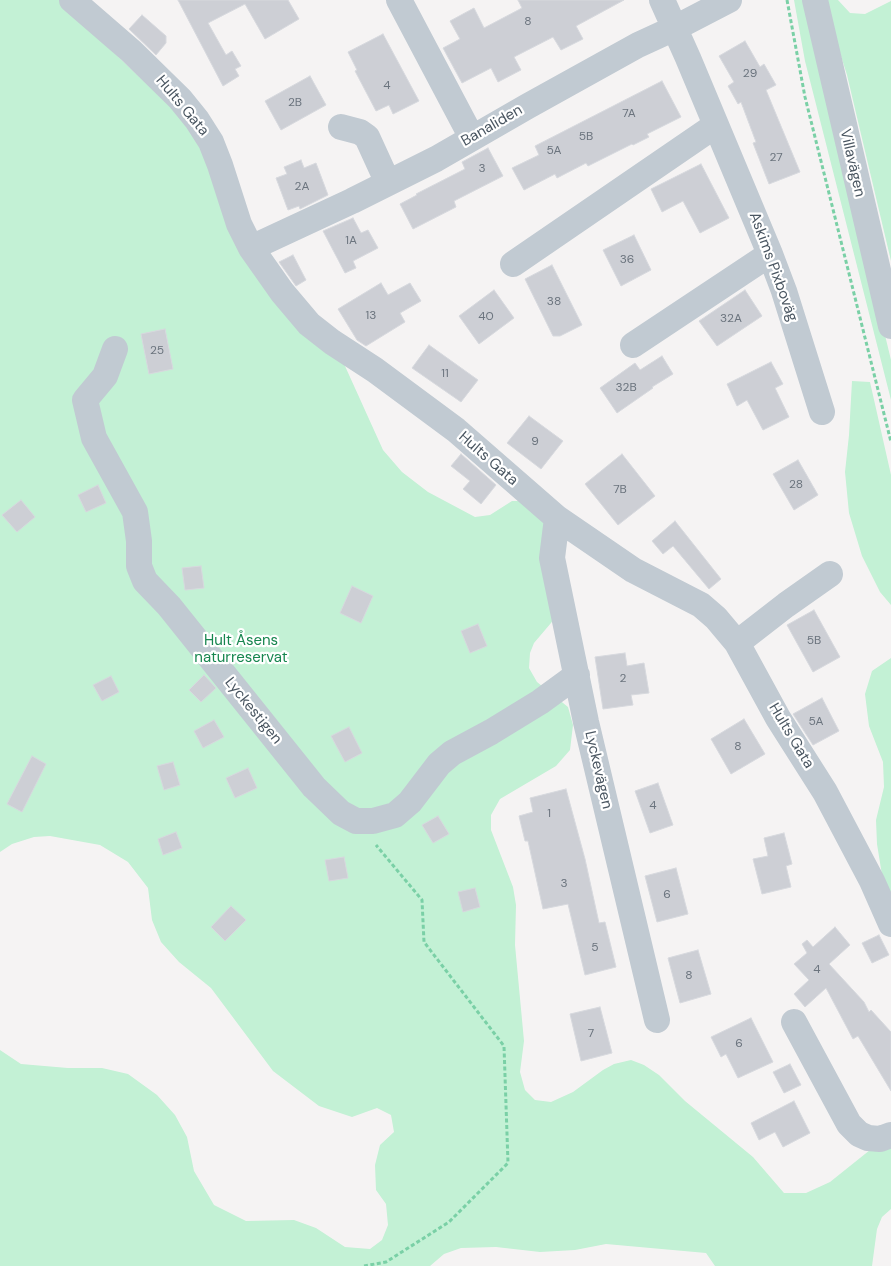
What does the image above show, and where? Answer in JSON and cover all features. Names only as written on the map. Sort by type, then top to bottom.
[{"type":"street","name":"Hults Gata","points":[[72,0],[132,51],[197,120],[211,142],[240,224],[251,248],[282,292],[309,324],[332,342],[376,370],[456,430],[557,518],[633,570],[701,605],[716,618],[737,643],[778,718],[842,822],[891,924]]},
{"type":"street","points":[[399,0],[472,138]]},
{"type":"street","name":"Askims Pixboväg","points":[[662,0],[770,254],[784,291],[822,412]]},
{"type":"street","name":"Banaliden","points":[[251,248],[436,159],[638,46],[729,0]]},
{"type":"street","name":"Villavägen","points":[[815,0],[891,326]]},
{"type":"street","points":[[513,264],[716,125]]},
{"type":"street","points":[[341,127],[360,132],[367,137],[388,183]]},
{"type":"street","points":[[633,345],[770,254]]},
{"type":"street","name":"Lyckestigen","points":[[115,349],[105,376],[85,400],[94,438],[135,512],[139,566],[145,581],[169,606],[314,787],[341,813],[356,821]]},
{"type":"street","name":"Lyckevägen","points":[[557,518],[552,558],[577,675],[657,1020]]},
{"type":"street","points":[[737,643],[830,574]]},
{"type":"street","points":[[356,821],[372,821],[395,815],[410,802],[439,764],[452,754],[540,702],[577,675]]},
{"type":"street","points":[[794,1022],[849,1124],[859,1134],[868,1138],[880,1139],[891,1134]]},
{"type":"path","points":[[787,0],[805,97],[891,442]]},
{"type":"path","points":[[356,821],[422,900],[424,942],[504,1046],[508,1164],[449,1222],[386,1262],[364,1266]]},
{"type":"green space","name":"Hult Åsens naturreservat","points":[[0,0],[59,0],[178,114],[345,366],[383,450],[402,472],[428,492],[475,517],[490,515],[512,501],[520,501],[547,522],[562,607],[534,643],[530,653],[529,668],[537,682],[568,707],[573,725],[570,750],[556,766],[500,799],[491,815],[491,830],[513,887],[516,905],[515,945],[524,1041],[520,1072],[525,1090],[535,1100],[551,1102],[573,1092],[614,1064],[631,1060],[644,1065],[659,1075],[685,1101],[753,1157],[784,1193],[806,1193],[830,1182],[870,1150],[891,1142],[891,1209],[882,1217],[877,1229],[872,1266],[715,1266],[706,1253],[606,1244],[575,1250],[540,1252],[496,1247],[461,1248],[444,1254],[430,1266],[0,1266],[0,1050],[21,1064],[68,1068],[102,1068],[128,1074],[157,1095],[175,1115],[187,1137],[194,1171],[214,1205],[246,1221],[294,1220],[316,1228],[345,1247],[370,1249],[382,1240],[388,1225],[386,1204],[376,1190],[375,1165],[380,1145],[394,1132],[391,1115],[377,1108],[352,1117],[319,1106],[273,1071],[211,988],[179,962],[161,942],[152,920],[148,888],[128,862],[100,845],[50,836],[34,837],[12,844],[0,852]]},
{"type":"green space","points":[[794,0],[804,0],[891,360],[891,400],[805,61]]},
{"type":"green space","points":[[825,0],[838,0],[850,13],[865,14],[891,1],[891,261],[847,75]]},
{"type":"green space","points":[[852,381],[870,382],[891,475],[891,605],[880,592],[862,556],[849,513],[845,472]]},
{"type":"green space","points":[[891,658],[891,910],[882,875],[877,844],[876,820],[884,787],[883,762],[869,726],[865,694],[872,671]]},
{"type":"building","points":[[178,0],[288,0],[299,19],[265,39],[245,4],[208,23],[226,55],[232,51],[241,66],[235,69],[239,76],[223,86]]},
{"type":"building","points":[[518,0],[624,0],[576,26],[583,39],[561,50],[553,37],[514,57],[521,70],[498,82],[491,68],[462,83],[443,48],[460,39],[450,21],[474,8],[484,28],[522,8]]},
{"type":"building","points":[[142,15],[166,36],[166,43],[156,55],[129,29]]},
{"type":"building","points":[[383,34],[419,101],[393,114],[389,105],[376,111],[355,71],[357,70],[348,52]]},
{"type":"building","points":[[745,41],[760,67],[764,64],[776,85],[766,90],[800,172],[769,184],[753,143],[756,142],[741,102],[738,104],[728,86],[734,82],[719,56]]},
{"type":"building","points":[[310,76],[326,105],[281,130],[265,101]]},
{"type":"building","points":[[662,81],[681,117],[647,134],[649,137],[588,166],[586,163],[557,178],[555,174],[524,190],[512,168],[539,155],[535,146]]},
{"type":"building","points":[[488,148],[503,176],[454,201],[456,207],[413,229],[400,204],[465,169],[462,162]]},
{"type":"building","points":[[301,160],[304,168],[316,163],[328,195],[300,209],[299,206],[288,210],[276,178],[287,174],[284,167]]},
{"type":"building","points":[[701,164],[729,218],[700,233],[683,201],[662,212],[651,189]]},
{"type":"building","points":[[353,218],[361,233],[368,230],[378,248],[353,261],[356,268],[345,273],[323,231]]},
{"type":"building","points":[[634,235],[651,270],[621,286],[603,250]]},
{"type":"building","points":[[293,255],[306,280],[296,286],[279,262]]},
{"type":"building","points":[[552,265],[582,325],[560,336],[553,336],[525,279]]},
{"type":"building","points":[[381,283],[388,295],[410,283],[421,301],[400,313],[405,322],[366,346],[357,340],[338,309]]},
{"type":"building","points":[[494,290],[514,318],[479,344],[459,316]]},
{"type":"building","points":[[745,290],[762,316],[717,346],[699,321]]},
{"type":"building","points":[[165,329],[173,369],[149,374],[141,334]]},
{"type":"building","points":[[429,345],[478,380],[461,402],[412,368]]},
{"type":"building","points":[[662,356],[673,374],[617,413],[600,388],[635,363],[640,370]]},
{"type":"building","points":[[771,362],[783,384],[775,388],[789,417],[763,430],[747,400],[737,406],[727,384]]},
{"type":"building","points":[[529,416],[563,441],[541,469],[507,443]]},
{"type":"building","points":[[461,454],[496,485],[481,504],[463,489],[470,481],[451,466]]},
{"type":"building","points":[[622,454],[655,496],[618,525],[585,484]]},
{"type":"building","points":[[798,460],[818,495],[794,510],[773,474]]},
{"type":"building","points":[[98,485],[106,503],[86,512],[78,495]]},
{"type":"building","points":[[21,500],[35,517],[17,532],[2,515]]},
{"type":"building","points":[[675,521],[721,579],[709,589],[673,546],[663,554],[652,541]]},
{"type":"building","points":[[201,566],[204,588],[185,590],[182,568]]},
{"type":"building","points":[[352,586],[373,596],[361,623],[340,613]]},
{"type":"building","points":[[814,610],[840,657],[813,672],[787,625]]},
{"type":"building","points":[[478,624],[487,646],[470,653],[461,631]]},
{"type":"building","points":[[625,653],[627,666],[644,663],[649,693],[631,695],[633,705],[603,709],[595,657]]},
{"type":"building","points":[[204,675],[216,688],[201,702],[189,690]]},
{"type":"building","points":[[111,676],[119,692],[102,701],[93,685]]},
{"type":"building","points":[[822,698],[839,731],[813,745],[793,714]]},
{"type":"building","points":[[744,719],[765,754],[731,774],[711,739]]},
{"type":"building","points":[[214,720],[224,737],[203,748],[194,731]]},
{"type":"building","points":[[349,727],[362,753],[345,762],[331,736]]},
{"type":"building","points":[[32,756],[46,764],[22,812],[7,804]]},
{"type":"building","points":[[173,762],[180,785],[164,790],[157,766]]},
{"type":"building","points":[[248,768],[257,788],[235,798],[226,778]]},
{"type":"building","points":[[658,783],[673,825],[650,833],[635,791]]},
{"type":"building","points":[[566,789],[585,859],[599,923],[605,922],[616,967],[585,975],[568,904],[543,909],[528,841],[525,841],[519,816],[533,812],[530,798]]},
{"type":"building","points":[[438,816],[449,834],[433,843],[422,825]]},
{"type":"building","points":[[176,832],[182,848],[163,855],[158,839]]},
{"type":"building","points":[[784,833],[792,864],[786,866],[791,887],[762,894],[753,859],[768,856],[764,838]]},
{"type":"building","points":[[344,857],[348,878],[329,881],[325,860]]},
{"type":"building","points":[[676,868],[688,914],[657,922],[645,876]]},
{"type":"building","points":[[475,888],[480,907],[463,912],[458,892]]},
{"type":"building","points":[[231,906],[246,920],[225,941],[211,927]]},
{"type":"building","points":[[835,927],[850,945],[829,964],[864,1002],[869,1012],[871,1010],[891,1032],[891,1091],[858,1036],[853,1039],[826,988],[805,1007],[794,994],[809,980],[794,964],[807,953],[802,944],[807,940],[813,947]]},
{"type":"building","points":[[879,935],[889,955],[872,963],[862,943]]},
{"type":"building","points":[[698,950],[711,994],[680,1003],[668,958]]},
{"type":"building","points":[[600,1007],[612,1053],[581,1061],[570,1014]]},
{"type":"building","points":[[751,1018],[773,1062],[738,1078],[726,1054],[721,1057],[711,1037]]},
{"type":"building","points":[[790,1064],[801,1085],[784,1093],[773,1072]]},
{"type":"building","points":[[794,1101],[810,1133],[783,1147],[775,1132],[759,1140],[751,1123]]}]
